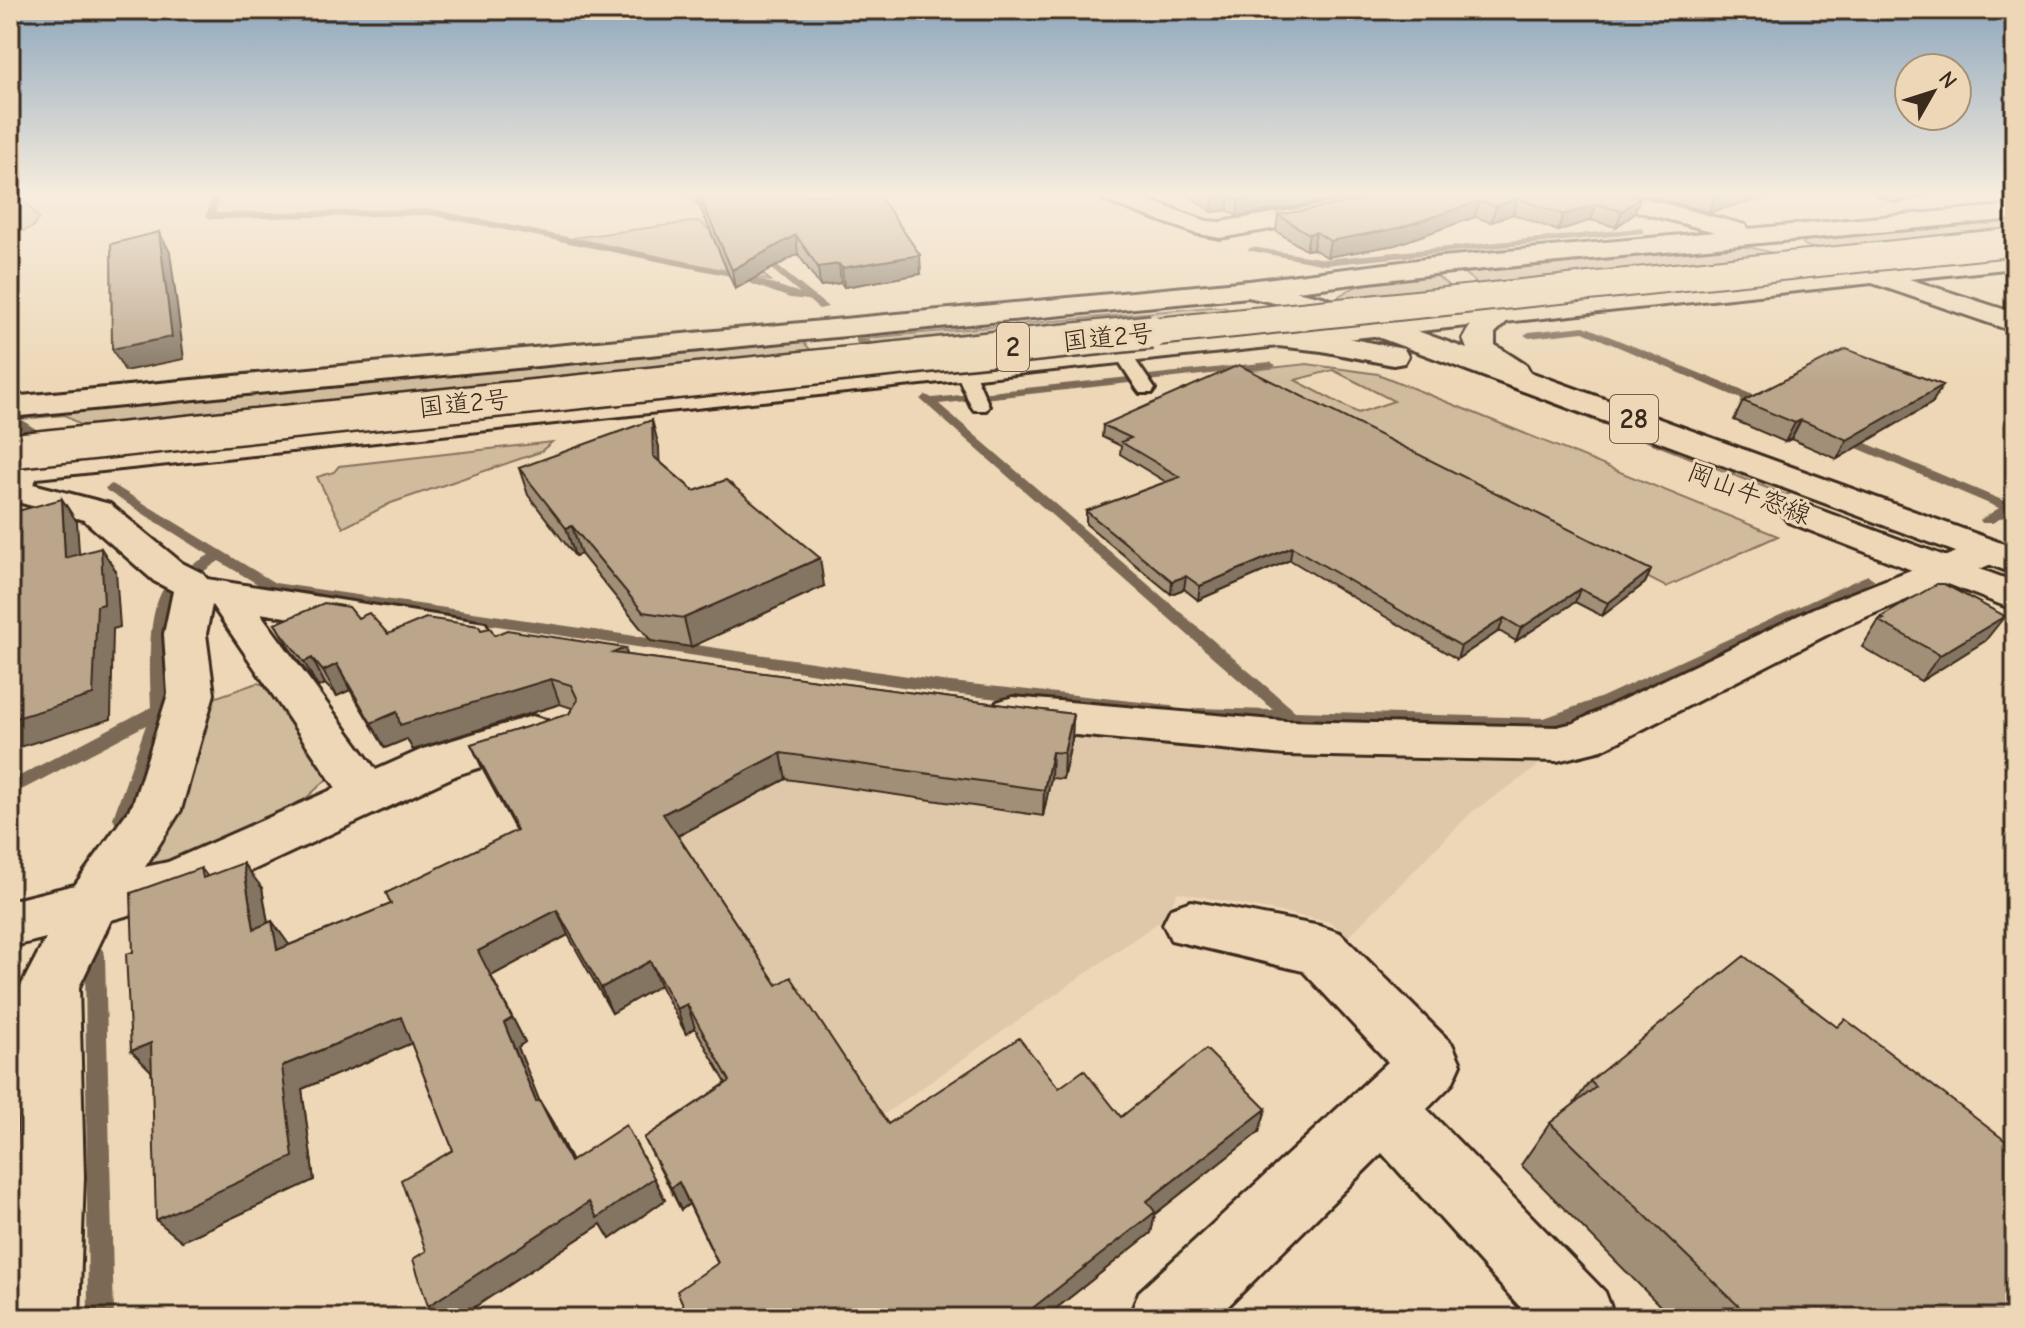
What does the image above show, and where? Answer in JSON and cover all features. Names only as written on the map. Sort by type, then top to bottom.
[{"type":"main road","points":[[1321,290],[1591,257]]},
{"type":"main road","points":[[1814,257],[2015,323]]},
{"type":"main road","name":"国道2号","points":[[15,463],[1879,257]]},
{"type":"main road","points":[[367,795],[243,622],[97,512],[11,489],[15,463],[874,382],[974,393],[1137,376],[1280,339],[2015,260]]},
{"type":"main road","name":"岡山牛窓線","points":[[10,407],[1249,289],[1321,290],[1365,329],[1407,359],[1895,534],[2001,557]]},
{"type":"main road","points":[[1502,313],[1477,332],[1481,350],[1538,384]]},
{"type":"main road","points":[[817,329],[874,382]]},
{"type":"main road","name":"岡山牛窓線","points":[[1365,329],[1538,384],[1895,534],[1945,570],[2015,597]]},
{"type":"main road","points":[[1280,339],[1357,347],[1407,359]]},
{"type":"main road","points":[[979,708],[1057,719],[1285,738],[1557,744],[1585,738],[1829,617],[1945,570],[2001,557]]},
{"type":"main road","points":[[198,587],[507,638]]},
{"type":"main road","points":[[43,1318],[30,1186],[50,986],[93,902],[156,810],[191,694],[185,634],[198,587]]},
{"type":"main road","points":[[10,924],[178,881],[440,762],[561,724]]},
{"type":"main road","points":[[1165,1318],[1430,1064],[1320,950],[1191,924]]},
{"type":"main road","points":[[1384,1109],[1579,1318]]},
{"type":"shaded area","points":[[660,257],[742,257],[771,281]]},
{"type":"shaded area","points":[[1622,257],[1777,257],[1482,288],[1464,273]]},
{"type":"shaded area","points":[[1437,276],[1455,291],[1340,301],[1339,296],[1361,285]]},
{"type":"shaded area","points":[[1224,307],[1234,313],[875,348],[866,338]]},
{"type":"shaded area","points":[[798,336],[815,355],[86,429],[65,415],[10,420],[10,413]]},
{"type":"shaded area","points":[[1307,364],[1378,374],[1778,536],[1666,587],[1243,371]],"holes":[[[1333,370],[1394,401],[1358,413],[1295,380]]]},
{"type":"shaded area","points":[[1480,372],[1792,493],[1785,495],[1473,373]]},
{"type":"shaded area","points":[[552,442],[540,452],[391,503],[343,528],[317,477],[334,472],[339,466]]},
{"type":"shaded area","points":[[257,683],[274,687],[329,767],[326,780],[300,804],[156,871],[148,860],[208,700]]},
{"type":"shaded area","points":[[700,683],[1542,758],[1536,768],[1472,812],[1348,937],[1331,922],[1178,892],[1163,919],[873,1122],[625,782]]},
{"type":"building","points":[[111,257],[162,257],[172,337],[112,349]]},
{"type":"building","points":[[726,257],[756,257],[732,270]]},
{"type":"building","points":[[811,257],[908,257],[842,268],[839,264],[818,267]]},
{"type":"building","points":[[1846,349],[1943,385],[1847,440],[1801,420],[1795,423],[1743,401]]},
{"type":"building","points":[[1239,365],[1651,570],[1608,603],[1580,589],[1521,628],[1504,618],[1461,646],[1292,547],[1200,586],[1186,576],[1172,581],[1086,511],[1180,477],[1121,442],[1131,438],[1103,425]]},
{"type":"building","points":[[652,420],[653,456],[694,491],[726,480],[820,558],[684,618],[643,612],[572,526],[566,528],[519,468]]},
{"type":"building","points":[[62,499],[65,558],[101,548],[104,604],[97,606],[93,695],[10,720],[10,663],[16,662],[10,631],[10,513]]},
{"type":"building","points":[[1937,584],[1944,584],[2005,616],[1940,655],[1879,621]]},
{"type":"building","points":[[324,603],[349,607],[358,618],[369,613],[388,634],[426,618],[479,626],[481,630],[490,628],[495,635],[507,630],[625,648],[613,653],[1073,714],[1064,753],[1052,752],[1044,790],[781,753],[663,814],[777,985],[791,977],[888,1124],[1019,1038],[1059,1088],[1084,1070],[1121,1117],[1206,1049],[1266,1109],[1147,1201],[1155,1212],[1020,1318],[745,1318],[742,1310],[730,1318],[689,1318],[677,1291],[718,1263],[679,1182],[671,1188],[644,1138],[730,1081],[687,1004],[677,1009],[650,961],[601,988],[557,910],[478,951],[512,1018],[504,1023],[536,1102],[539,1100],[570,1162],[626,1125],[654,1178],[597,1218],[589,1202],[428,1306],[413,1259],[426,1251],[401,1180],[453,1150],[401,1017],[282,1066],[293,1157],[156,1220],[151,1043],[131,1051],[126,954],[133,952],[131,893],[201,868],[203,878],[243,863],[254,929],[272,921],[277,950],[391,904],[386,893],[517,830],[471,744],[569,714],[578,700],[571,685],[551,679],[400,725],[397,712],[371,723],[337,664],[323,671],[312,658],[304,662],[275,624]]},
{"type":"building","points":[[1744,956],[1837,1027],[1845,1019],[2015,1148],[2015,1318],[1751,1318],[1550,1123],[1596,1087],[1590,1081]]},
{"type":"waterway","points":[[650,257],[733,274],[794,296],[811,297]]},
{"type":"waterway","points":[[762,257],[811,297]]},
{"type":"waterway","points":[[1294,257],[1325,262],[1376,257]]},
{"type":"waterway","points":[[811,297],[823,307]]},
{"type":"waterway","points":[[1529,335],[1584,329],[1769,406]]},
{"type":"waterway","points":[[860,340],[882,360]]},
{"type":"waterway","points":[[929,402],[1270,365]]},
{"type":"waterway","points":[[926,399],[929,402]]},
{"type":"waterway","points":[[929,402],[1291,717]]},
{"type":"waterway","points":[[17,421],[49,443]]},
{"type":"waterway","points":[[1842,437],[2010,508]]},
{"type":"waterway","points":[[112,488],[219,554]]},
{"type":"waterway","points":[[2010,508],[2015,505]]},
{"type":"waterway","points":[[1987,520],[2010,508]]},
{"type":"waterway","points":[[159,710],[158,630],[168,598],[173,586],[219,554]]},
{"type":"waterway","points":[[219,554],[271,587],[942,687],[1170,711]]},
{"type":"waterway","points":[[1291,717],[1545,724],[1608,701],[1868,580]]},
{"type":"waterway","points":[[10,789],[159,710]]},
{"type":"waterway","points":[[122,818],[159,710]]},
{"type":"waterway","points":[[1197,714],[1291,717]]},
{"type":"waterway","points":[[95,955],[101,1318]]}]
